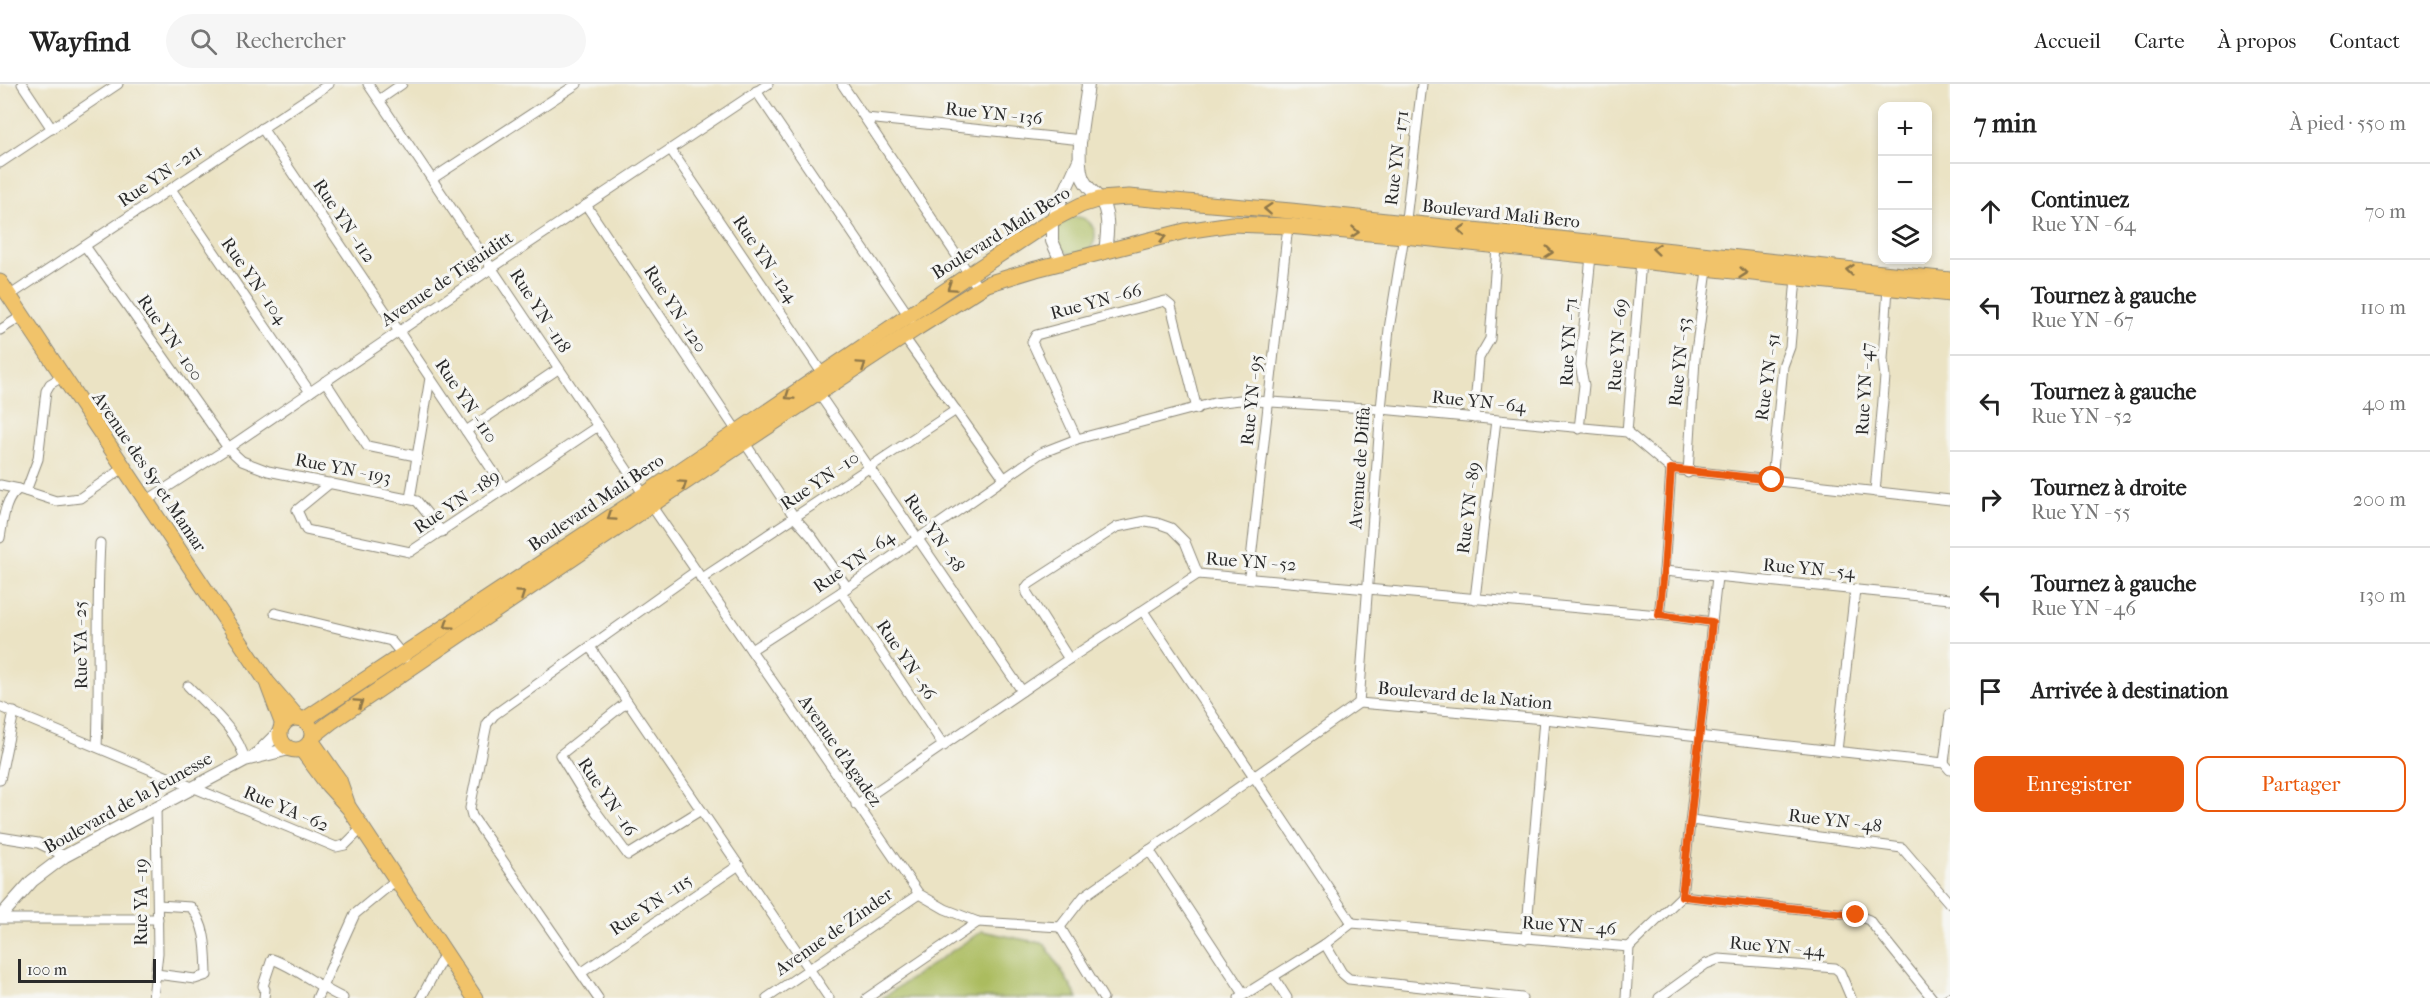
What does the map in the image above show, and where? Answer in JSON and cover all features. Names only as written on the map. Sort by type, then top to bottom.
[{"type":"main road","name":"Boulevard Mali Bero","points":[[824,385],[908,315],[1052,220],[1100,199],[1129,197],[1291,211],[1497,247],[1641,261],[1708,262],[1796,278],[1950,294]]},
{"type":"main road","name":"Boulevard Mali Bero","points":[[304,744],[408,661],[740,437],[979,289],[1007,277],[1185,231],[1220,225],[1405,230],[1708,262],[1950,280]]},
{"type":"main road","name":"Avenue des Sy et Mamar","points":[[0,282],[267,682],[301,719]]},
{"type":"main road","name":"Boulevard Mali Bero","points":[[301,719],[408,661]]},
{"type":"main road","name":"Avenue des Sy et Mamar","points":[[267,682],[281,728]]},
{"type":"main road","points":[[304,744],[281,742],[281,728],[290,719],[301,719],[310,726],[304,744],[328,785],[349,808],[475,998]]},
{"type":"street","points":[[22,84],[52,129]]},
{"type":"street","points":[[0,163],[118,84]]},
{"type":"street","name":"Rue YN - 211","points":[[9,296],[329,84]]},
{"type":"street","name":"Rue YN - 118","points":[[368,84],[648,501]]},
{"type":"street","points":[[379,100],[402,84]]},
{"type":"street","points":[[432,180],[576,84]]},
{"type":"street","name":"Avenue de Tiguiditt","points":[[146,501],[768,84]]},
{"type":"street","points":[[842,84],[979,289]]},
{"type":"street","points":[[1062,263],[1052,241],[1052,220],[1079,160],[1088,84]]},
{"type":"street","name":"Rue YN - 171","points":[[1405,230],[1422,84]]},
{"type":"street","points":[[756,91],[917,328]]},
{"type":"street","name":"Rue YN - 136","points":[[866,118],[1082,140]]},
{"type":"street","name":"Rue YN - 112","points":[[262,129],[399,332]]},
{"type":"street","name":"Rue YN - 124","points":[[671,150],[824,385]]},
{"type":"street","points":[[1079,160],[1086,185],[1100,199],[1107,223],[1105,252]]},
{"type":"street","name":"Rue YN - 104","points":[[171,189],[310,392]]},
{"type":"street","name":"Rue YN - 120","points":[[586,205],[740,437]]},
{"type":"street","name":"Rue YN - 95","points":[[1249,577],[1288,226]]},
{"type":"street","name":"Avenue de Diffa","points":[[1359,703],[1381,409],[1389,329],[1405,230]]},
{"type":"street","name":"Rue YN - 100","points":[[85,246],[228,448]]},
{"type":"street","points":[[1474,418],[1479,358],[1490,339],[1497,247]]},
{"type":"street","name":"Rue YN - 71","points":[[1580,429],[1584,386],[1580,365],[1591,256]]},
{"type":"street","name":"Rue YN - 69","points":[[1627,432],[1641,261]]},
{"type":"street","name":"Rue YN - 53","points":[[1688,473],[1695,359],[1708,262]]},
{"type":"street","name":"Rue YN - 51","points":[[1772,480],[1783,366],[1790,347],[1796,278]]},
{"type":"street","name":"Rue YN - 47","points":[[1875,492],[1885,376],[1883,359],[1888,288]]},
{"type":"street","name":"Rue YN - 66","points":[[1077,439],[1032,342],[1033,338],[1036,335],[1165,301],[1172,306],[1197,409]]},
{"type":"street","points":[[0,330],[22,316]]},
{"type":"street","name":"Rue YN - 110","points":[[399,332],[505,489]]},
{"type":"street","points":[[904,337],[1004,478]]},
{"type":"street","points":[[466,431],[558,369]]},
{"type":"street","points":[[0,538],[12,493],[22,490],[36,470],[46,392],[50,384],[62,377]]},
{"type":"street","points":[[410,499],[430,378]]},
{"type":"street","points":[[325,381],[368,446],[416,456]]},
{"type":"street","name":"Rue YN - 58","points":[[824,385],[869,468],[1022,691]]},
{"type":"street","name":"Rue YN - 64","points":[[751,650],[844,590],[1041,453],[1077,439],[1228,401],[1381,409],[1627,432]]},
{"type":"street","name":"Rue YN - 10","points":[[598,998],[472,816],[470,808],[487,723],[590,646],[699,575],[795,518],[956,410]]},
{"type":"street","name":"Rue YN - 89","points":[[1475,599],[1496,420]]},
{"type":"street","name":"Rue YN - 189","points":[[330,483],[297,510],[307,531],[408,552],[442,532],[598,426]]},
{"type":"street","points":[[1627,432],[1671,469],[1688,473],[1950,500]]},
{"type":"street","name":"Rue YN - 56","points":[[740,437],[795,518],[812,537],[944,746]]},
{"type":"street","name":"Rue YN - 193","points":[[228,448],[242,461],[279,474],[419,502],[442,532]]},
{"type":"street","points":[[0,485],[56,501],[80,498],[123,468]]},
{"type":"street","points":[[1659,615],[1671,469]]},
{"type":"street","name":"Avenue d'Agadez","points":[[648,501],[919,894],[945,909],[978,922],[1060,927]]},
{"type":"street","points":[[1069,659],[1027,593],[1026,588],[1029,584],[1117,527],[1146,521],[1171,528],[1185,542],[1198,573]]},
{"type":"street","name":"Rue YA - 25","points":[[97,747],[99,704],[97,603],[100,543]]},
{"type":"street","name":"Rue YN - 54","points":[[1664,571],[1950,599]]},
{"type":"street","name":"Rue YN - 52","points":[[856,805],[1198,573],[1659,615],[1712,622]]},
{"type":"street","points":[[1717,577],[1682,896],[1856,915],[1869,920],[1932,998]]},
{"type":"street","points":[[1837,751],[1855,589]]},
{"type":"street","points":[[1143,611],[1352,923],[1325,944],[1241,996],[1149,850]]},
{"type":"street","points":[[275,613],[391,641],[408,661]]},
{"type":"street","points":[[590,646],[829,998]]},
{"type":"street","points":[[188,686],[234,733],[250,758]]},
{"type":"street","name":"Rue YN - 16","points":[[627,702],[560,755],[589,802],[625,854],[628,855],[701,810]]},
{"type":"street","name":"Boulevard de la Nation","points":[[1060,927],[1084,896],[1359,703],[1544,719],[1837,751],[1947,767]]},
{"type":"street","points":[[0,707],[192,787]]},
{"type":"street","points":[[0,780],[14,712]]},
{"type":"street","points":[[1947,767],[1950,714]]},
{"type":"street","points":[[1526,939],[1544,719]]},
{"type":"street","points":[[250,758],[281,728]]},
{"type":"street","points":[[250,758],[304,744]]},
{"type":"street","name":"Boulevard de la Jeunesse","points":[[0,918],[32,881],[65,856],[250,758]]},
{"type":"street","name":"Rue YA - 62","points":[[192,787],[336,847],[345,845],[362,828]]},
{"type":"street","name":"Rue YA - 19","points":[[153,998],[158,919],[156,806]]},
{"type":"street","name":"Rue YN - 48","points":[[1691,819],[1902,848],[1950,904]]},
{"type":"street","points":[[0,837],[38,843],[65,856]]},
{"type":"street","name":"Rue YN - 115","points":[[581,973],[739,865]]},
{"type":"street","points":[[317,998],[355,914],[396,880]]},
{"type":"street","name":"Avenue de Zinder","points":[[767,998],[919,894]]},
{"type":"street","name":"Rue YN - 46","points":[[1352,923],[1629,947],[1682,896]]},
{"type":"street","points":[[156,974],[195,980],[207,975],[206,946],[200,918],[191,907],[158,905]]},
{"type":"street","points":[[0,918],[158,919]]},
{"type":"street","points":[[867,998],[978,922]]},
{"type":"street","points":[[1060,927],[1103,998]]},
{"type":"street","points":[[1325,944],[1342,973],[1349,979],[1522,998]]},
{"type":"street","points":[[1626,998],[1629,947]]},
{"type":"street","points":[[421,998],[445,953]]},
{"type":"street","name":"Rue YN - 44","points":[[1659,998],[1706,964],[1719,958],[1835,968],[1840,972],[1851,998]]},
{"type":"street","points":[[264,998],[266,989],[263,986],[272,959],[321,988],[343,998]]},
{"type":"street","points":[[1273,976],[1287,998]]},
{"type":"green space","points":[[1076,217],[1090,222],[1095,236],[1090,250],[1076,255],[1062,250],[1057,236],[1062,222]]},
{"type":"green space","points":[[982,931],[1045,944],[1078,998],[882,998]]},
{"type":"route","points":[[1772,480],[1688,473],[1671,469],[1659,615],[1712,622],[1682,896],[1856,915]]}]
